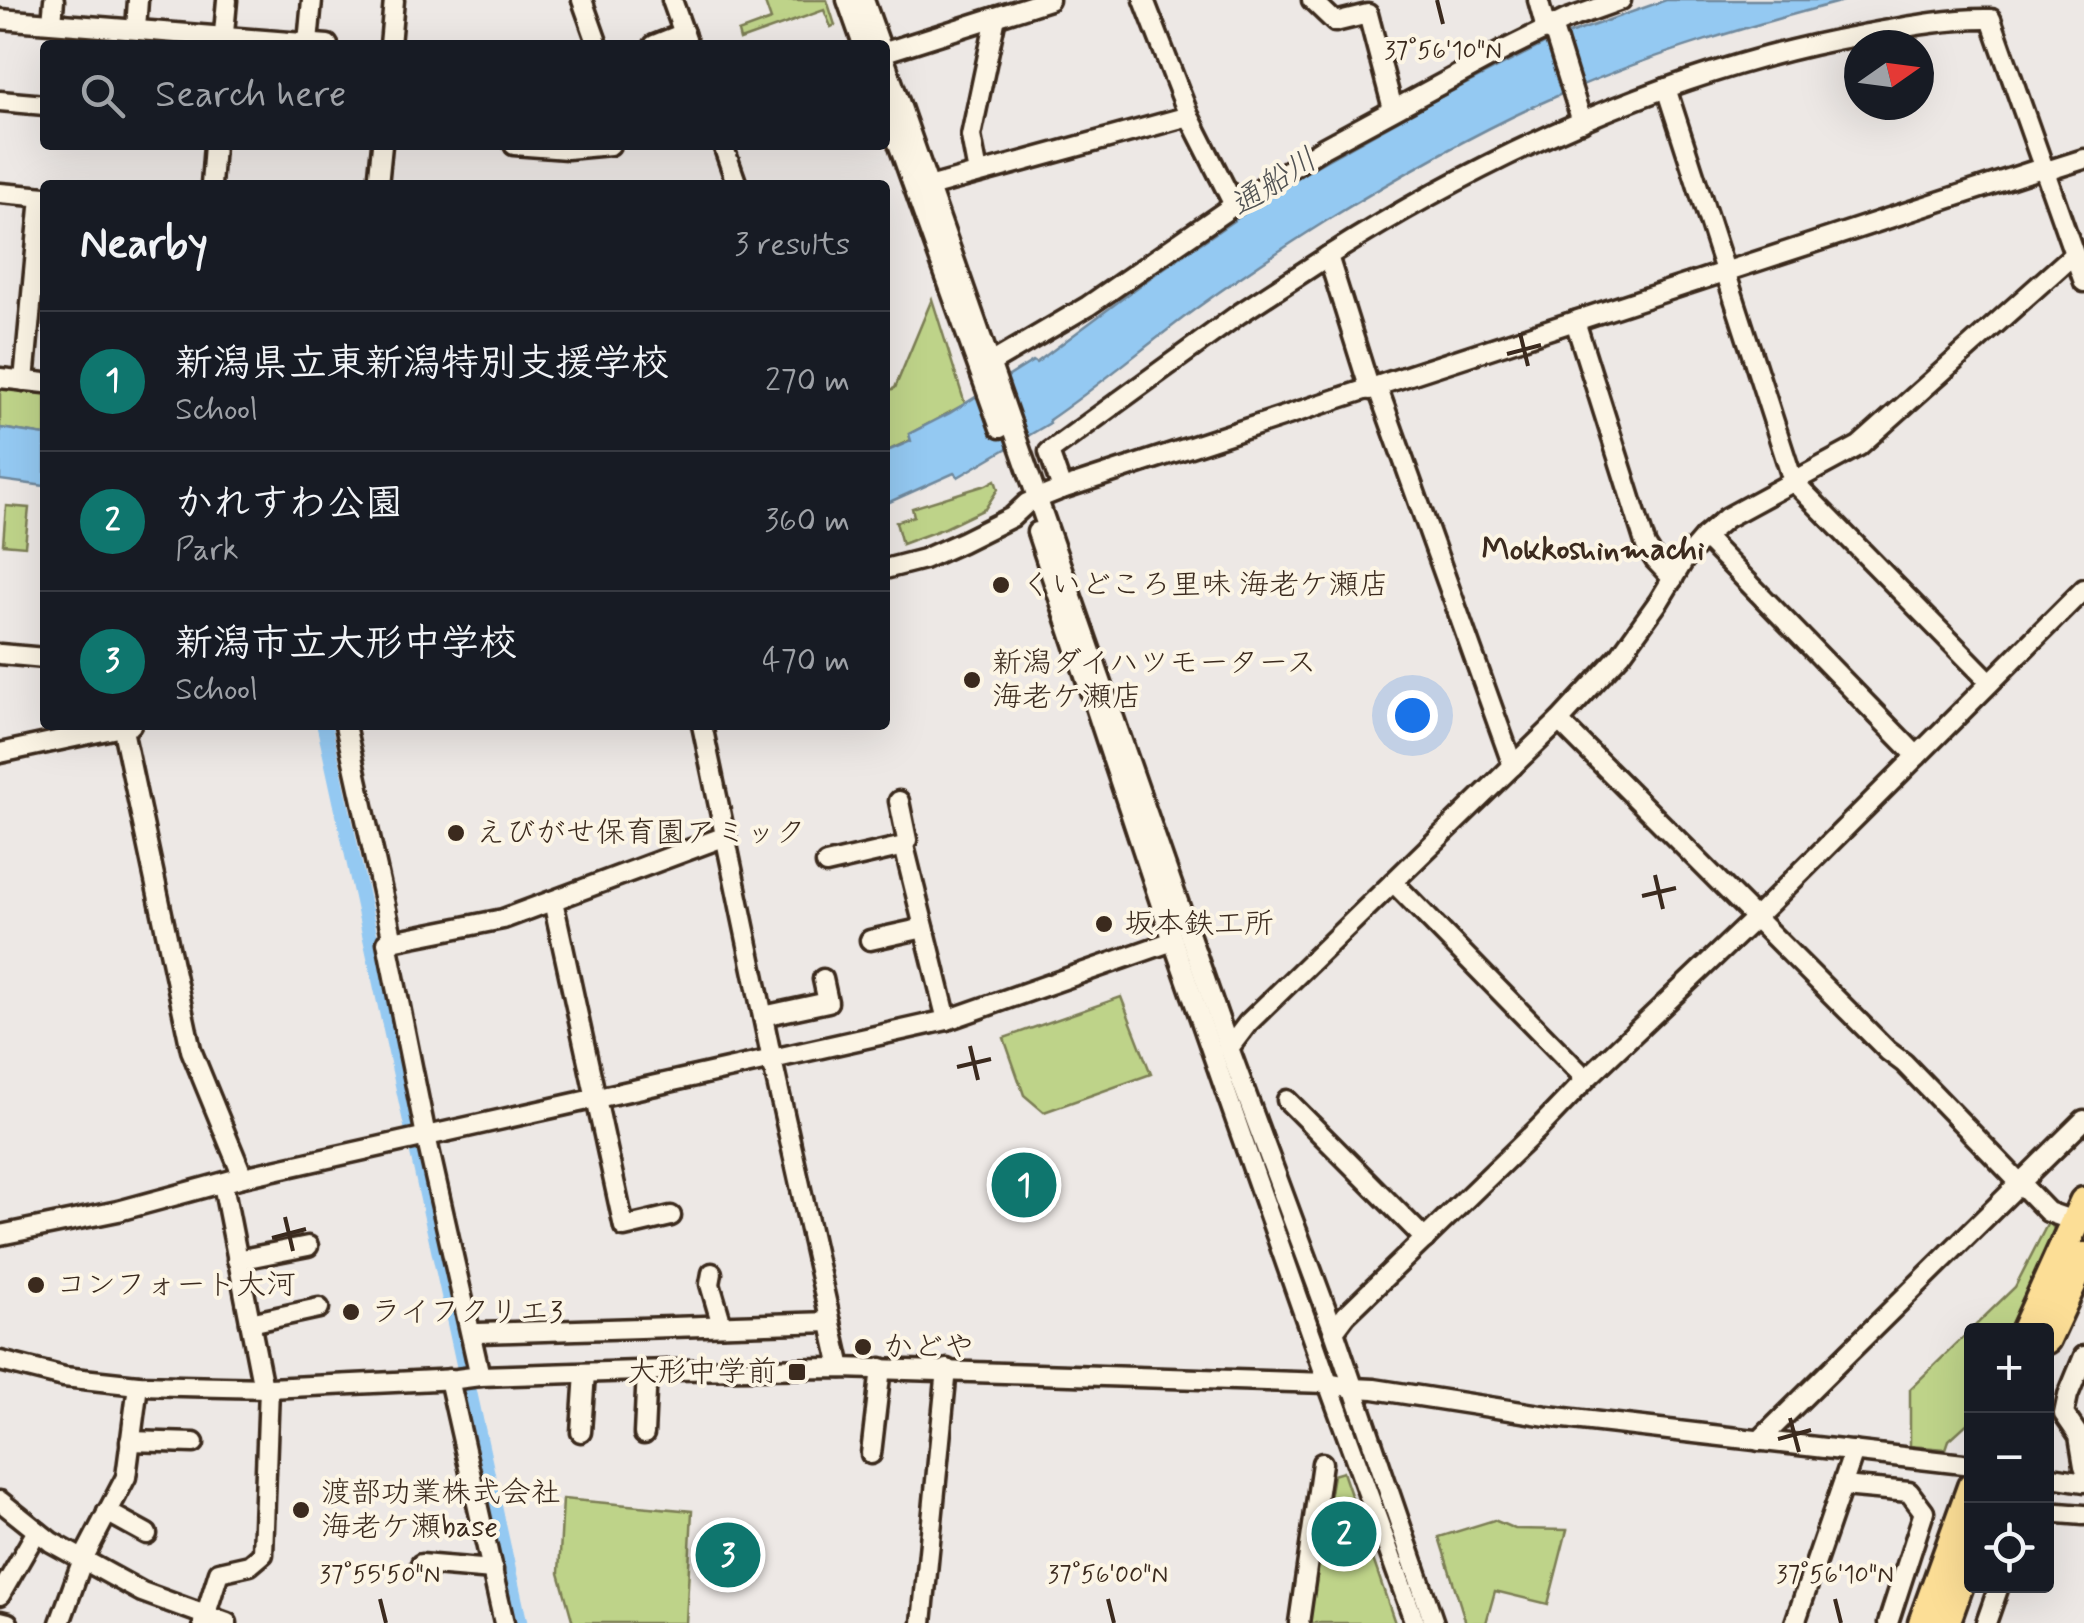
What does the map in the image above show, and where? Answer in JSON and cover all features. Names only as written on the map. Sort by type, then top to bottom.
[{"type":"highway","points":[[2029,1323],[2079,1211]]},
{"type":"highway","points":[[2054,1323],[2084,1258]]},
{"type":"highway","points":[[1922,1623],[1966,1503]]},
{"type":"highway","points":[[1945,1623],[1964,1570]]},
{"type":"street","points":[[52,22],[54,0]]},
{"type":"street","points":[[136,29],[138,0]]},
{"type":"street","points":[[223,40],[227,0]]},
{"type":"street","points":[[308,40],[312,0]]},
{"type":"street","points":[[390,40],[394,0]]},
{"type":"street","points":[[582,0],[596,40]]},
{"type":"street","points":[[672,0],[686,39]]},
{"type":"street","points":[[848,0],[861,40]]},
{"type":"street","points":[[864,0],[878,40]]},
{"type":"street","points":[[890,50],[1049,0]]},
{"type":"street","points":[[1144,0],[1189,116],[1234,204]]},
{"type":"street","points":[[1312,0],[1335,22],[1368,14],[1393,109]]},
{"type":"street","points":[[1538,0],[1579,114]]},
{"type":"street","points":[[988,369],[1323,148],[1393,109],[1621,0]]},
{"type":"street","points":[[978,174],[971,136],[996,17]]},
{"type":"street","points":[[0,19],[136,29],[216,40]]},
{"type":"street","points":[[1062,490],[1050,452],[1239,314],[1414,204],[1579,114],[1824,42],[1916,25],[1991,19],[2084,282]]},
{"type":"street","points":[[890,74],[1025,480],[1334,1331],[1434,1623]]},
{"type":"street","points":[[1666,88],[1793,480],[1990,682]]},
{"type":"street","points":[[0,101],[40,105]]},
{"type":"street","points":[[929,187],[1189,116]]},
{"type":"street","points":[[890,120],[988,369]]},
{"type":"street","points":[[211,180],[214,150]]},
{"type":"street","points":[[378,180],[382,150]]},
{"type":"street","points":[[725,150],[735,180]]},
{"type":"street","points":[[890,568],[975,536],[1012,518],[1033,500],[1062,490],[1726,272],[2045,169],[2084,160]]},
{"type":"street","points":[[0,193],[40,197]]},
{"type":"street","points":[[24,381],[40,226]]},
{"type":"street","points":[[1230,1048],[1248,1023],[1559,721],[1621,654],[1684,560],[1704,537],[1726,518],[1859,446],[2074,254]]},
{"type":"street","points":[[1328,256],[1512,766]]},
{"type":"street","points":[[1575,321],[1646,546],[1673,579]]},
{"type":"street","points":[[0,378],[40,383]]},
{"type":"street","points":[[1033,500],[1173,941],[1415,1623]]},
{"type":"street","points":[[1704,537],[1917,756]]},
{"type":"street","points":[[1334,1331],[2084,589]]},
{"type":"street","points":[[0,654],[40,658]]},
{"type":"street","points":[[1559,721],[2048,1212],[2079,1211]]},
{"type":"street","points":[[0,753],[106,730]]},
{"type":"street","points":[[126,730],[192,1050],[243,1176]]},
{"type":"street","points":[[347,730],[426,1136],[504,1623]]},
{"type":"street","points":[[703,730],[841,1368]]},
{"type":"street","points":[[826,864],[904,846],[908,840],[898,801]]},
{"type":"street","points":[[390,942],[503,919],[726,836]]},
{"type":"street","points":[[904,846],[947,1020]]},
{"type":"street","points":[[1393,882],[1586,1079]]},
{"type":"street","points":[[553,901],[624,1227],[671,1216]]},
{"type":"street","points":[[870,940],[924,928]]},
{"type":"street","points":[[0,1235],[118,1211],[243,1176],[947,1020],[1173,941]]},
{"type":"street","points":[[763,1016],[828,1002],[822,979]]},
{"type":"street","points":[[1287,1100],[1425,1239]]},
{"type":"street","points":[[1759,1441],[2084,1120]]},
{"type":"street","points":[[204,1620],[220,1572],[250,1565],[262,1554],[266,1388],[223,1184]]},
{"type":"street","points":[[237,1260],[308,1246]]},
{"type":"street","points":[[712,1273],[710,1284],[722,1325]]},
{"type":"street","points":[[250,1323],[319,1308]]},
{"type":"street","points":[[478,1333],[830,1322]]},
{"type":"street","points":[[2084,1356],[2064,1414],[2079,1436],[2084,1466]]},
{"type":"street","points":[[0,1361],[64,1377],[138,1385],[266,1388],[585,1372],[841,1368],[1328,1382],[1547,1416],[1964,1464]]},
{"type":"street","points":[[871,1454],[881,1368]]},
{"type":"street","points":[[922,1623],[947,1369]]},
{"type":"street","points":[[644,1434],[648,1370]]},
{"type":"street","points":[[582,1432],[585,1372]]},
{"type":"street","points":[[60,1623],[84,1560],[126,1476],[138,1385]]},
{"type":"street","points":[[130,1441],[194,1443]]},
{"type":"street","points":[[1795,1623],[1854,1451]]},
{"type":"street","points":[[1299,1623],[1322,1463]]},
{"type":"street","points":[[2054,1477],[2084,1482]]},
{"type":"street","points":[[1843,1486],[1909,1492],[1924,1512],[1888,1623]]},
{"type":"street","points":[[0,1501],[51,1542],[142,1592],[204,1620],[226,1623]]},
{"type":"street","points":[[108,1512],[147,1534]]},
{"type":"street","points":[[2054,1513],[2084,1515]]},
{"type":"street","points":[[0,1595],[37,1531]]},
{"type":"street","points":[[421,1564],[493,1570]]},
{"type":"street","points":[[1986,1623],[1997,1593]]},
{"type":"street","points":[[0,1621],[8,1623]]},
{"type":"green space","points":[[764,0],[827,0],[835,25],[831,27],[824,10],[740,40],[738,32],[771,20]]},
{"type":"green space","points":[[932,299],[965,404],[909,434],[911,440],[890,450],[890,390],[895,388]]},
{"type":"green space","points":[[0,379],[40,383],[40,434],[0,428]]},
{"type":"green space","points":[[995,480],[998,489],[985,509],[902,544],[896,522],[914,516],[912,508]]},
{"type":"green space","points":[[6,506],[29,508],[25,546],[3,544]]},
{"type":"green space","points":[[1121,997],[1151,1074],[1044,1112],[1024,1095],[1004,1038]]},
{"type":"green space","points":[[2049,1221],[2056,1232],[2019,1323],[1978,1323],[2015,1287]]},
{"type":"green space","points":[[1964,1337],[1964,1426],[1949,1440],[1946,1449],[1910,1446],[1910,1389]]},
{"type":"green space","points":[[1343,1472],[1395,1623],[1308,1623],[1333,1475]]},
{"type":"green space","points":[[563,1499],[692,1511],[686,1623],[573,1623],[559,1573]]},
{"type":"green space","points":[[1494,1520],[1515,1529],[1567,1530],[1548,1604],[1495,1591],[1486,1623],[1466,1623],[1439,1537]]},
{"type":"water","points":[[1666,0],[1847,0],[1635,64],[1475,136],[1355,203],[1259,264],[1050,423],[958,477],[954,473],[890,502],[890,450],[911,441],[909,434],[1033,361],[1036,363],[1154,275],[1302,174],[1552,40]]},
{"type":"water","points":[[0,428],[40,434],[40,485],[0,480]]},
{"type":"waterway","points":[[325,730],[520,1623]]},
{"type":"place","name":"くいどころ里味 海老ケ瀬店","points":[[1001,585]]},
{"type":"place","name":"新潟ダイハツモータース 海老ケ瀬店","points":[[972,680]]},
{"type":"place","name":"えびがせ保育園アミック","points":[[456,833]]},
{"type":"place","name":"坂本鉄工所","points":[[1104,924]]},
{"type":"place","name":"新潟県立東新潟特別支援学校","points":[[1024,1185]]},
{"type":"place","name":"コンフォート大河","points":[[36,1285]]},
{"type":"place","name":"ライフクリエ3","points":[[351,1312]]},
{"type":"place","name":"かどや","points":[[863,1347]]},
{"type":"place","name":"大形中学前","points":[[797,1372]]},
{"type":"place","name":"渡部功業株式会社 海老ケ瀬base","points":[[301,1510]]},
{"type":"place","name":"かれすわ公園","points":[[1344,1534]]},
{"type":"place","name":"新潟市立大形中学校","points":[[728,1555]]},
{"type":"district","name":"Mokkoshinmachi","points":[[1593,550]]},
{"type":"water label","name":"通船川","points":[[1274,183]]}]
